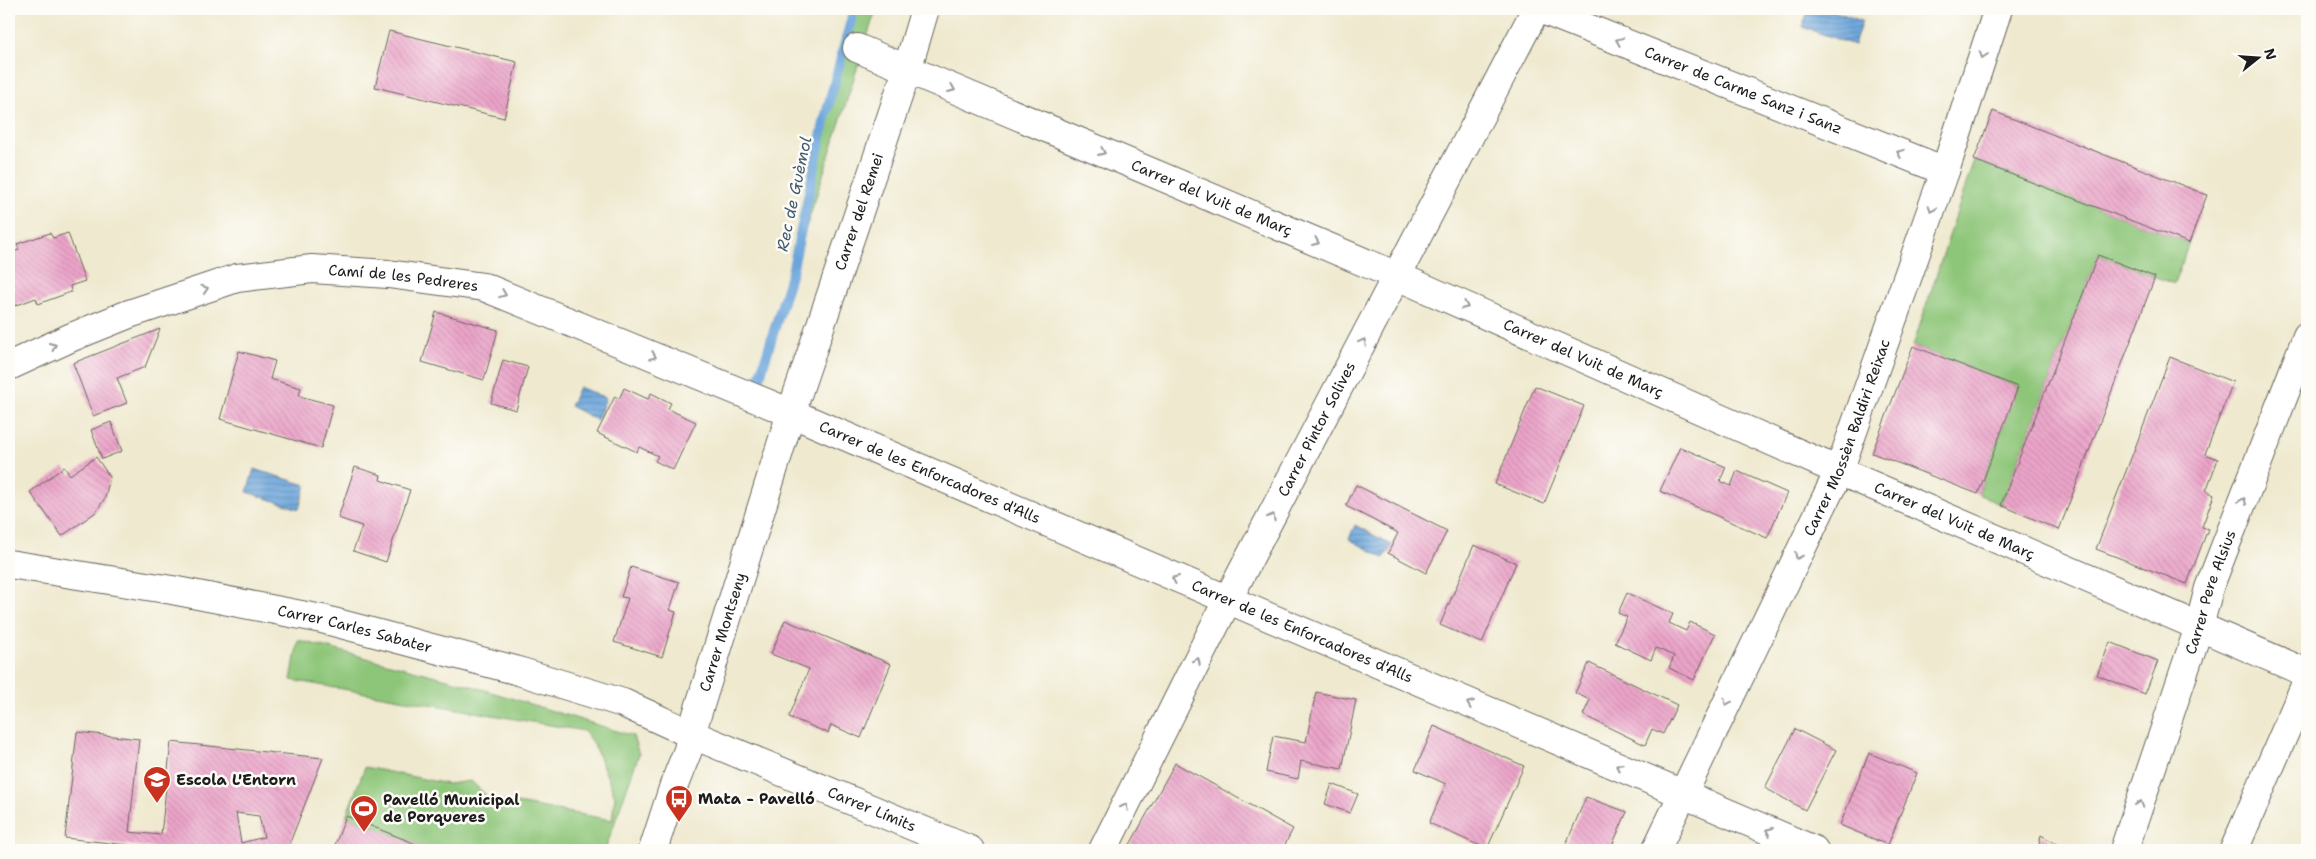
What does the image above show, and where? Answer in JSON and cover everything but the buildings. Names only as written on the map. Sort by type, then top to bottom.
[{"type":"street","name":"Carrer del Remei","points":[[791,413],[907,70],[925,9]]},
{"type":"street","name":"Carrer Pintor Solives","points":[[1103,850],[1227,601],[1536,9]]},
{"type":"street","name":"Carrer de Carme Sanz i Sanz","points":[[1540,9],[1945,171]]},
{"type":"street","name":"Carrer Mossèn Baldiri Reixac","points":[[1656,850],[1839,471],[1945,171],[1998,9]]},
{"type":"street","name":"Carrer del Vuit de Març","points":[[857,48],[1398,276],[1839,471],[2307,673]]},
{"type":"street","name":"Camí de les Pedreres","points":[[9,366],[72,337],[129,314],[237,278],[312,269],[388,274],[484,287],[791,413]]},
{"type":"street","name":"Carrer Pere Alsius","points":[[2124,850],[2199,627],[2209,588],[2307,336]]},
{"type":"street","name":"Carrer de les Enforcadores d'Alls","points":[[791,413],[1227,601],[1814,850]]},
{"type":"street","name":"Carrer Montseny","points":[[653,850],[688,750],[691,734],[791,413]]},
{"type":"street","name":"Carrer Carles Sabater","points":[[9,564],[172,590],[322,619],[515,670],[623,703],[691,734]]},
{"type":"street","points":[[2234,850],[2307,681]]},
{"type":"street","name":"Carrer Límits","points":[[691,734],[970,850]]},
{"type":"green space","points":[[854,9],[876,9],[792,272],[825,118]]},
{"type":"green space","points":[[1974,160],[2189,243],[2174,284],[2098,255],[2001,505],[1978,494],[2018,387],[1913,346]]},
{"type":"green space","points":[[298,640],[459,682],[633,736],[639,754],[605,850],[431,850],[346,816],[365,767],[448,784],[471,781],[489,798],[612,820],[615,796],[594,745],[584,731],[291,680]]},
{"type":"water","points":[[1809,9],[1828,9],[1862,21],[1854,45],[1802,27]]},
{"type":"water","points":[[579,387],[606,398],[597,420],[570,406]]},
{"type":"water","points":[[254,469],[306,485],[299,509],[247,492]]},
{"type":"water","points":[[1355,525],[1392,545],[1384,558],[1349,539]]},
{"type":"waterway","name":"Rec de Guèmol","points":[[758,383],[792,272],[825,118],[854,9]]},
{"type":"place","name":"Escola L'Entorn","points":[[157,804]]},
{"type":"place","name":"Mata - Pavelló","points":[[679,823]]},
{"type":"place","name":"Pavelló Municipal de Porqueres","points":[[364,833]]}]
